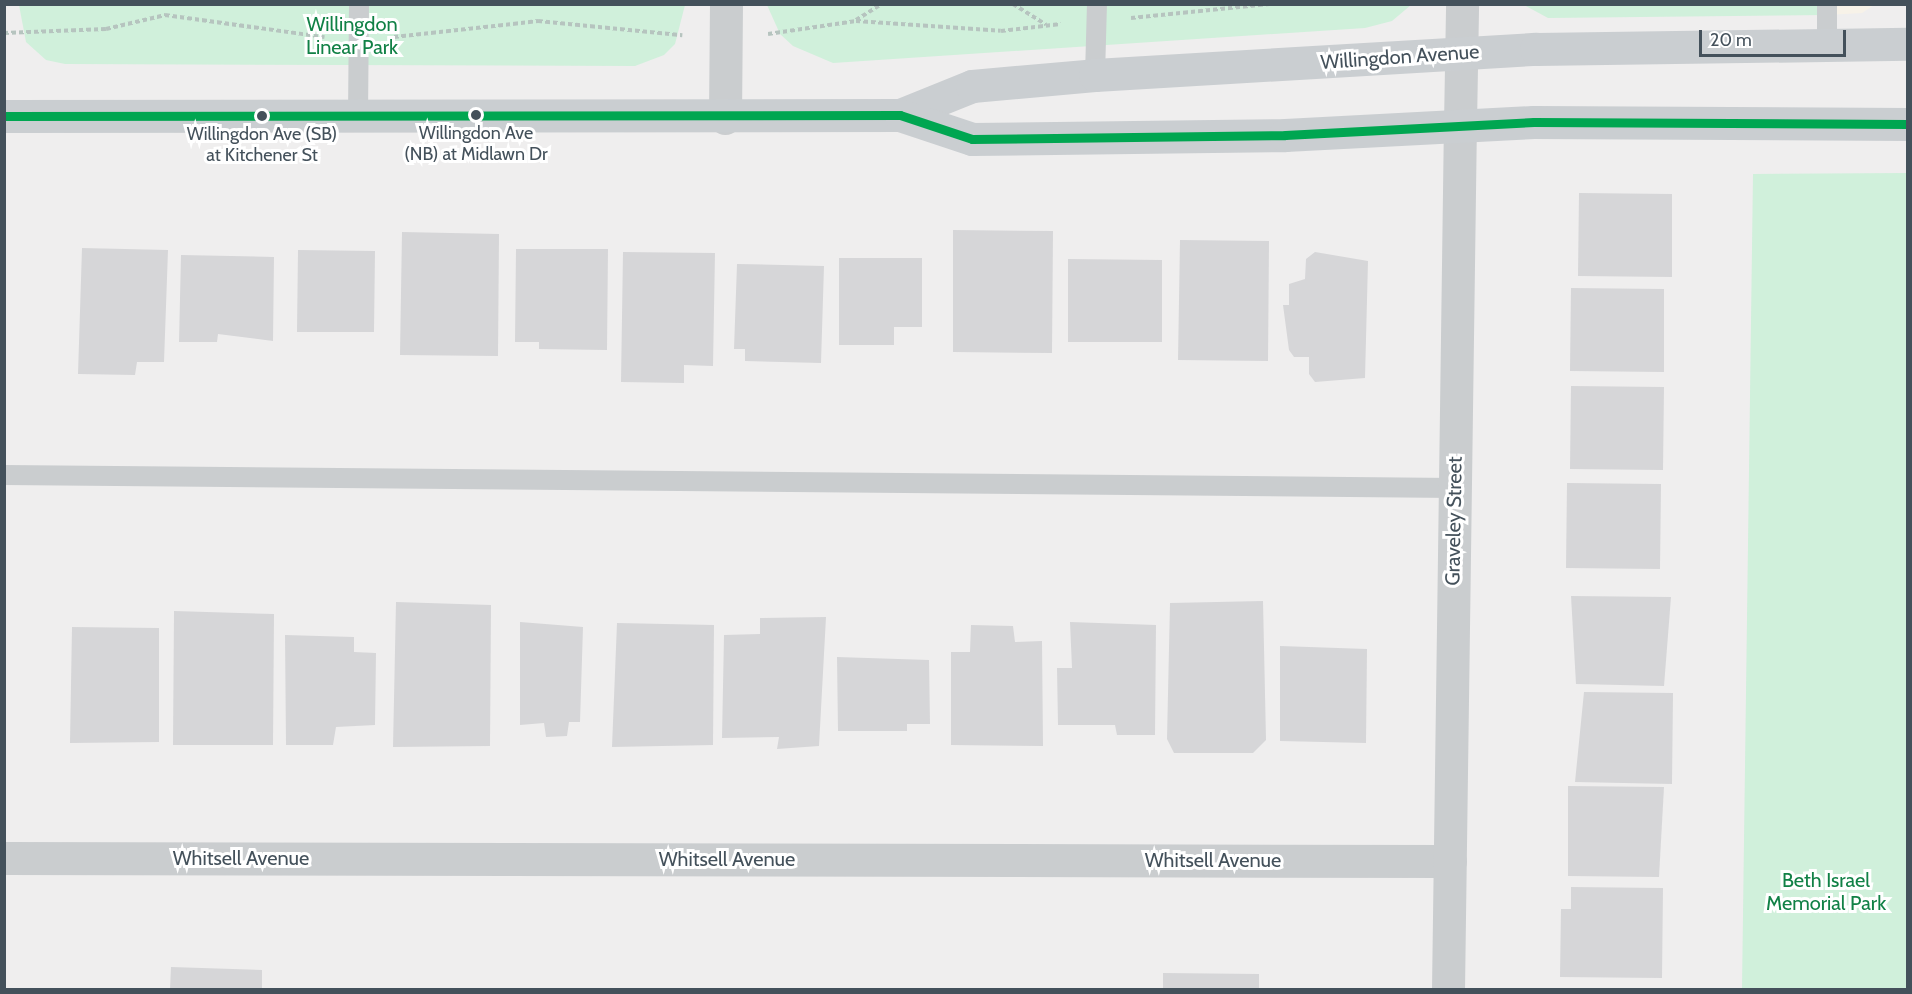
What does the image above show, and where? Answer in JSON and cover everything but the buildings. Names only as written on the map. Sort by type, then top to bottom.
[{"type":"main road","name":"Willingdon Avenue","points":[[900,115],[972,86],[1095,75],[1461,53],[1827,43],[1908,44]]},
{"type":"main road","name":"Willingdon Avenue","points":[[4,116],[725,118],[900,115],[972,139],[1285,135],[1460,124],[1908,124]]},
{"type":"street","points":[[725,118],[726,4]]},
{"type":"street","name":"Graveley Street","points":[[1448,990],[1462,4]]},
{"type":"street","name":"Whitsell Avenue","points":[[4,858],[1450,861]]},
{"type":"lane","points":[[358,118],[359,4]]},
{"type":"lane","points":[[1827,4],[1827,43]]},
{"type":"lane","points":[[1095,75],[1097,13]]},
{"type":"lane","points":[[4,475],[1455,488]]},
{"type":"path","points":[[856,21],[882,4]]},
{"type":"path","points":[[1013,4],[1046,26]]},
{"type":"path","points":[[780,34],[856,21],[1001,32],[1046,26],[1097,13],[1269,4]]},
{"type":"path","points":[[4,33],[22,33]]},
{"type":"path","points":[[664,34],[680,35]]},
{"type":"shaded area","points":[[1827,5],[1874,5],[1862,13],[1827,15]]},
{"type":"green space","points":[[1827,4],[1827,15],[1548,18],[1524,5]]},
{"type":"green space","name":"Willingdon Linear Park","points":[[19,5],[685,5],[675,44],[664,55],[635,66],[65,64],[46,60],[26,42]]},
{"type":"green space","points":[[767,5],[1411,5],[1392,21],[1365,28],[833,63],[793,46],[780,34]]},
{"type":"green space","name":"Beth Israel Memorial Park","points":[[1907,173],[1907,989],[1742,989],[1753,174]]},
{"type":"transit line","points":[[4,116],[900,115],[972,139],[1285,135],[1534,122],[1908,124]]},
{"type":"place","name":"Willingdon Ave (NB) at Midlawn Dr","points":[[476,115]]},
{"type":"place","name":"Willingdon Ave (SB) at Kitchener St","points":[[262,116]]}]
